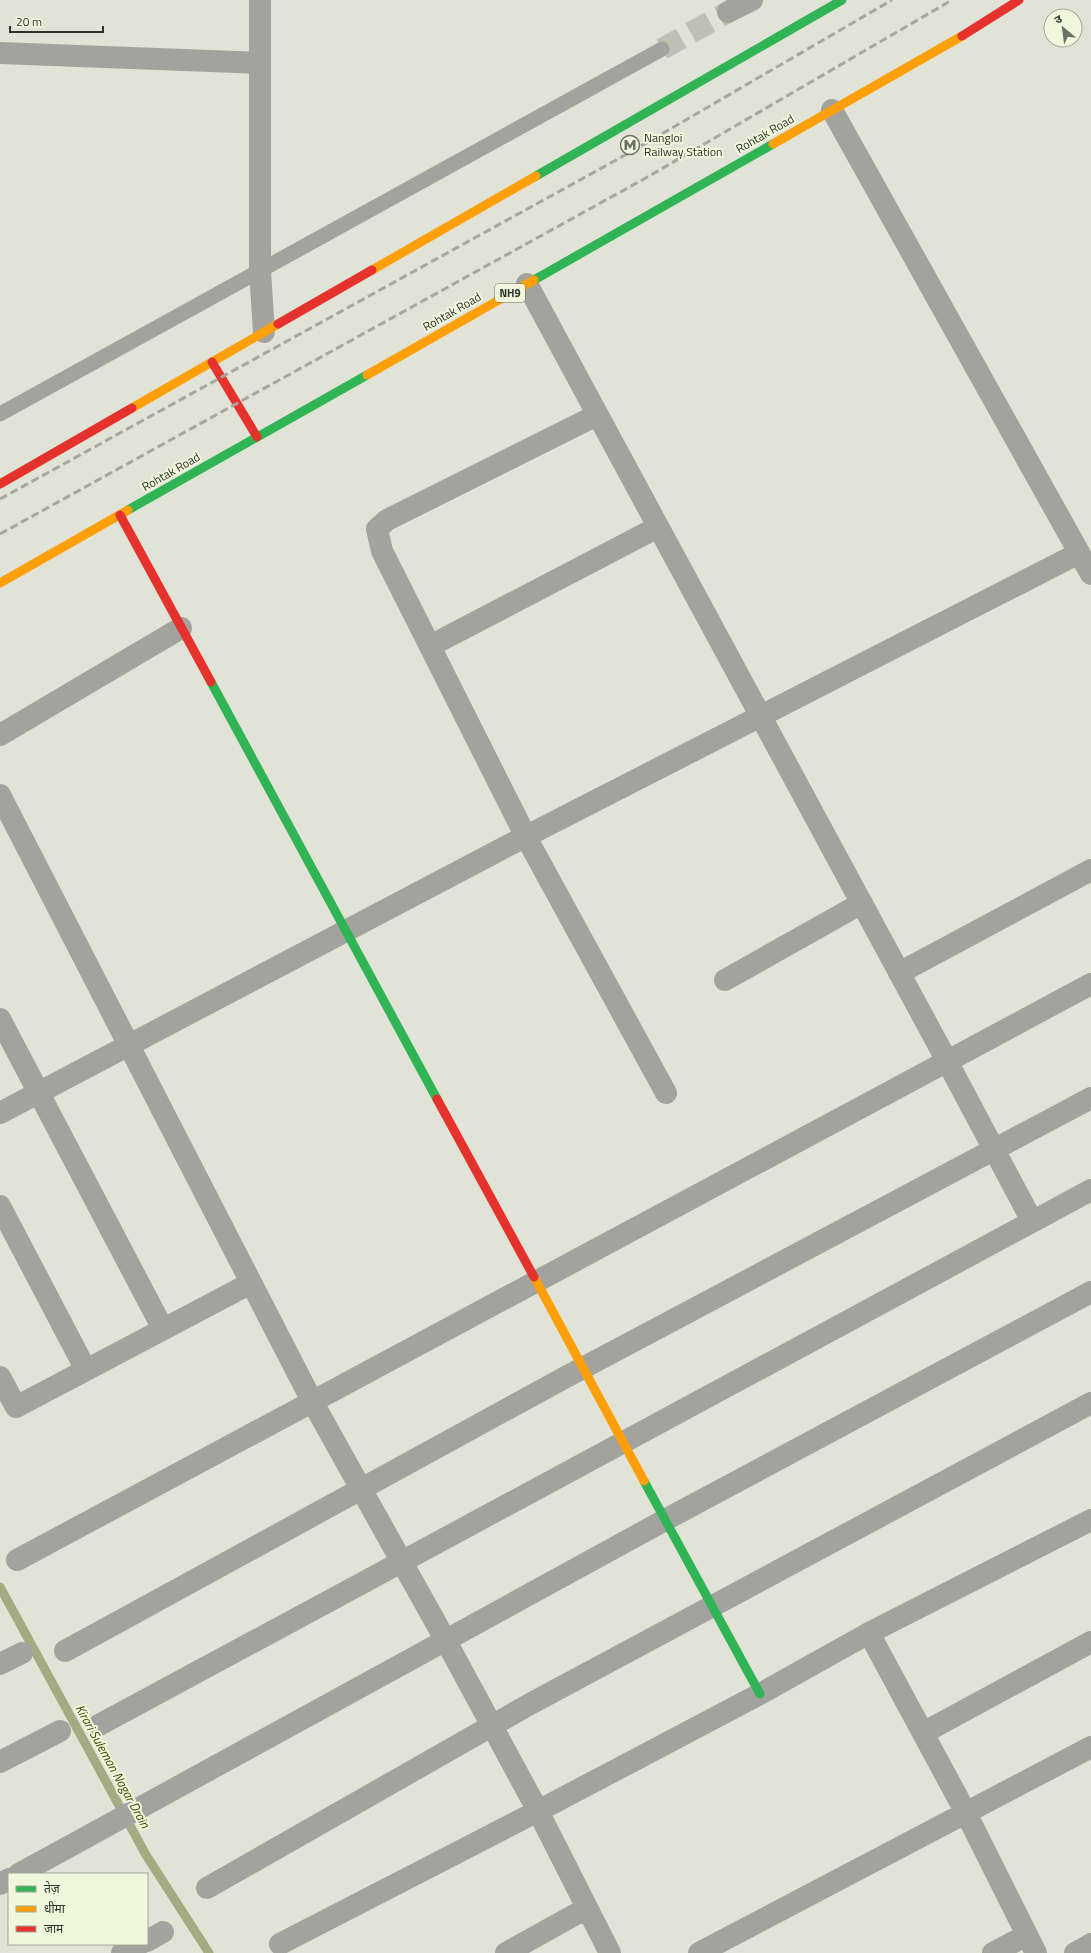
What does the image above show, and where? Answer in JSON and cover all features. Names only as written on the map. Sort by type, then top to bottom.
[{"type":"main road","points":[[0,484],[842,0]]},
{"type":"main road","name":"Rohtak Road","points":[[0,583],[959,38],[1019,0]]},
{"type":"main road","points":[[212,362],[257,438]]},
{"type":"main road","points":[[120,515],[760,1694]]},
{"type":"street","points":[[260,0],[260,271],[264,332]]},
{"type":"street","points":[[728,12],[752,0]]},
{"type":"street","points":[[0,53],[260,64]]},
{"type":"street","points":[[832,110],[1091,574]]},
{"type":"street","points":[[526,284],[862,903],[1032,1221]]},
{"type":"street","points":[[597,415],[387,520],[377,529],[382,551],[526,837],[666,1094]]},
{"type":"street","points":[[430,646],[658,527]]},
{"type":"street","points":[[0,1113],[526,837],[1079,552]]},
{"type":"street","points":[[0,735],[181,628]]},
{"type":"street","points":[[0,795],[312,1401],[403,1561],[491,1727],[538,1811],[610,1953]]},
{"type":"street","points":[[899,973],[1091,870]]},
{"type":"street","points":[[725,980],[862,903]]},
{"type":"street","points":[[17,1560],[1091,984]]},
{"type":"street","points":[[0,1019],[163,1329]]},
{"type":"street","points":[[65,1651],[583,1369],[1091,1098]]},
{"type":"street","points":[[99,1725],[1091,1190]]},
{"type":"street","points":[[0,1206],[86,1370]]},
{"type":"street","points":[[0,1377],[16,1407],[251,1283]]},
{"type":"street","points":[[21,1873],[107,1828],[666,1520],[1091,1292]]},
{"type":"street","points":[[207,1888],[491,1727],[712,1606],[1091,1403]]},
{"type":"street","points":[[280,1944],[538,1811],[760,1694],[869,1633],[1091,1520]]},
{"type":"street","points":[[869,1633],[966,1813],[1031,1944],[993,1953]]},
{"type":"street","points":[[923,1733],[1091,1642]]},
{"type":"street","points":[[0,1664],[22,1653]]},
{"type":"street","points":[[0,1762],[60,1731]]},
{"type":"street","points":[[699,1953],[1091,1747]]},
{"type":"street","points":[[506,1953],[587,1908]]},
{"type":"street","points":[[1075,1953],[1091,1944]]},
{"type":"street","points":[[122,1953],[138,1945]]},
{"type":"lane","points":[[0,414],[662,49]]},
{"type":"waterway","name":"Kirari Suleman Nagar Drain","points":[[0,1587],[146,1855],[209,1953]]},
{"type":"tunnel","points":[[662,49],[728,12]]},
{"type":"railway","points":[[0,499],[629,153],[892,0]]},
{"type":"railway","points":[[0,534],[644,179],[952,0]]},
{"type":"traffic: fast","points":[[536,176],[842,0]]},
{"type":"traffic: fast","points":[[534,280],[773,144]]},
{"type":"traffic: fast","points":[[128,510],[367,375]]},
{"type":"traffic: fast","points":[[211,682],[437,1099]]},
{"type":"traffic: fast","points":[[644,1481],[760,1694]]},
{"type":"traffic: slow","points":[[773,144],[962,36]]},
{"type":"traffic: slow","points":[[372,270],[536,176]]},
{"type":"traffic: slow","points":[[367,375],[534,280]]},
{"type":"traffic: slow","points":[[132,408],[278,324]]},
{"type":"traffic: slow","points":[[0,583],[128,510]]},
{"type":"traffic: slow","points":[[534,1277],[644,1481]]},
{"type":"traffic: jam","points":[[962,36],[1019,0]]},
{"type":"traffic: jam","points":[[278,324],[372,270]]},
{"type":"traffic: jam","points":[[212,362],[257,437]]},
{"type":"traffic: jam","points":[[0,484],[132,408]]},
{"type":"traffic: jam","points":[[120,515],[211,682]]},
{"type":"traffic: jam","points":[[437,1099],[534,1277]]},
{"type":"place","name":"Nangloi Railway Station","points":[[630,145]]}]
